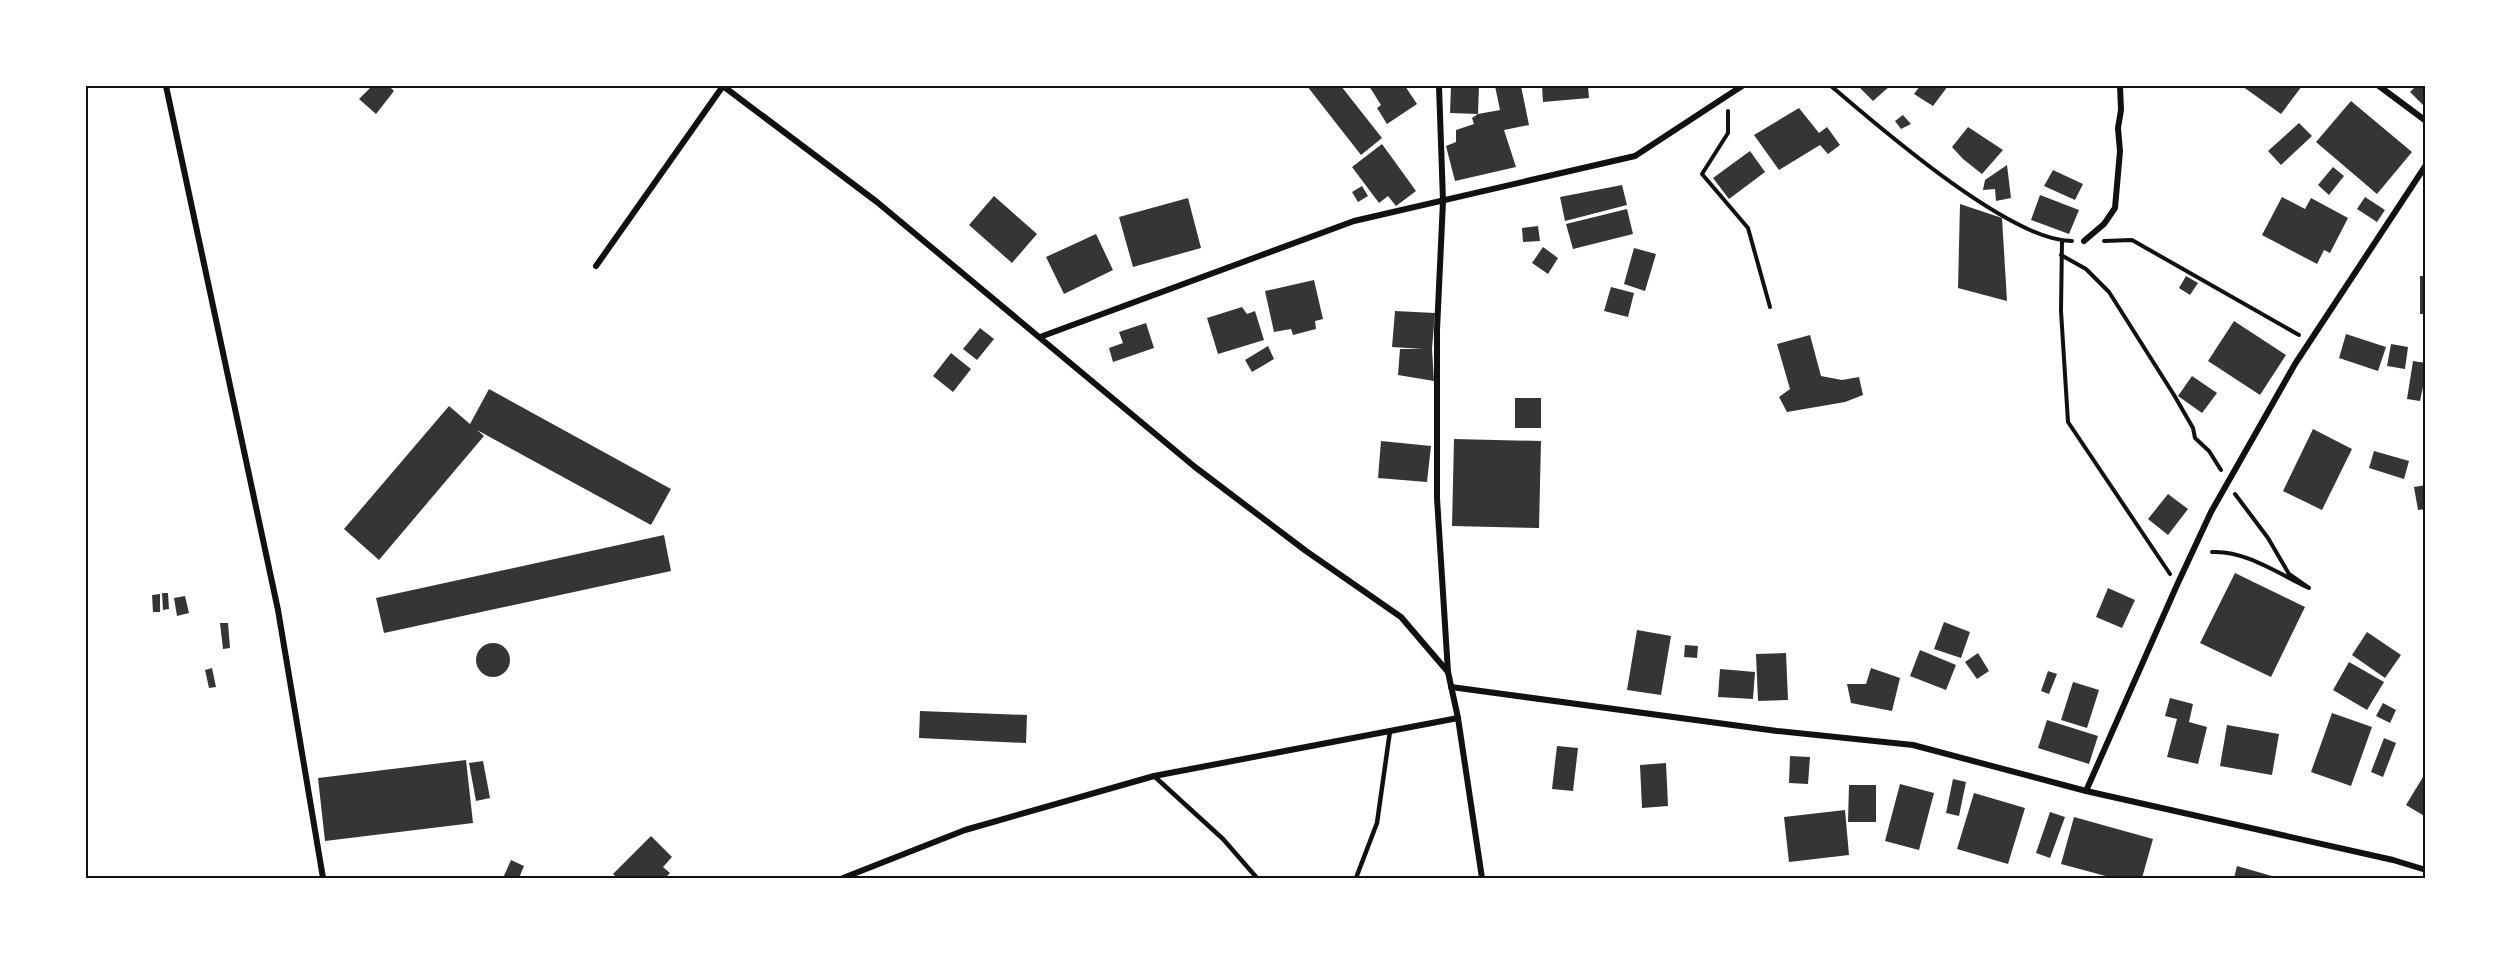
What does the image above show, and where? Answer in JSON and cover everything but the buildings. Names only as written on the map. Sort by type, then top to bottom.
[{"type":"street","points":[[165,86],[278,610],[323,879]]},
{"type":"street","points":[[596,266],[723,86],[877,202],[1195,467],[1306,551],[1401,617],[1448,672]]},
{"type":"street","points":[[1439,86],[1443,201],[1437,330],[1437,498],[1448,672],[1458,718],[1482,879]]},
{"type":"street","points":[[1040,337],[1354,221],[1635,156],[1742,86]]},
{"type":"street","points":[[2084,241],[2104,224],[2115,208],[2120,151],[2118,128],[2121,110],[2120,86]]},
{"type":"street","points":[[2379,86],[2426,122]]},
{"type":"street","points":[[2086,791],[2211,512],[2295,364],[2426,165]]},
{"type":"street","points":[[1451,687],[1777,731],[1912,745],[2086,791],[2392,860],[2426,870]]},
{"type":"street","points":[[843,879],[965,830],[1154,776],[1458,718]]},
{"type":"lane","points":[[1356,879],[1377,823],[1390,731]]},
{"type":"lane","points":[[1154,776],[1223,838],[1257,879]]},
{"type":"path","points":[[1831,86],[1889,136],[1977,200],[2018,225],[2062,241],[2132,240],[2310,342]]},
{"type":"path","points":[[1728,95],[1728,134],[1702,174],[1748,228],[1770,307]]},
{"type":"path","points":[[2062,241],[2061,311],[2068,422],[2177,585]]},
{"type":"path","points":[[2061,255],[2086,269],[2109,292],[2175,395],[2193,428],[2195,438],[2214,458],[2227,484],[2268,538],[2289,574],[2308,588],[2273,569],[2236,554],[2212,552]]}]
